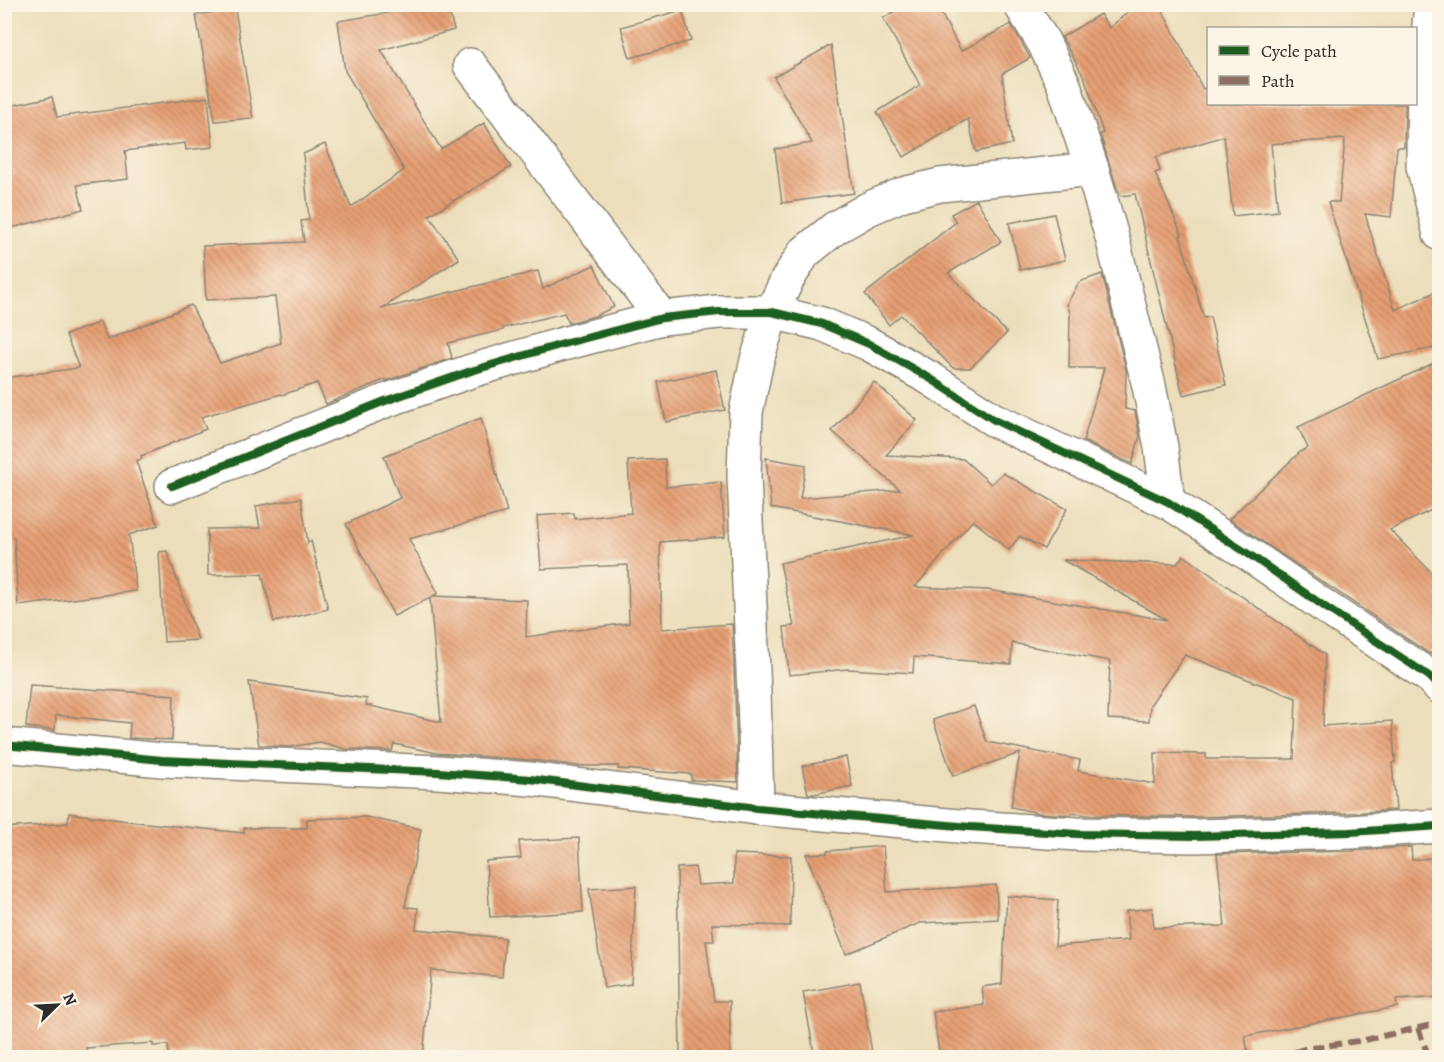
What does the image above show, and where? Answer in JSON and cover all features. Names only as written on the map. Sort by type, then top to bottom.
[{"type":"street","points":[[1020,4],[1044,43],[1064,85],[1092,169],[1112,237],[1149,386],[1161,447],[1168,502]]},
{"type":"street","points":[[1431,4],[1424,81],[1424,166],[1440,234]]},
{"type":"street","points":[[470,65],[662,318]]},
{"type":"street","points":[[757,808],[744,477],[746,412],[757,360],[772,312],[787,280],[804,253],[834,228],[868,209],[903,194],[940,185],[1092,169]]},
{"type":"street","points":[[172,486],[385,401],[471,371],[563,344],[662,318],[719,312],[772,312],[822,324],[869,344],[931,379],[994,420],[1168,502],[1254,557],[1429,676],[1440,687]]},
{"type":"street","points":[[4,745],[162,760],[438,772],[530,779],[757,808],[1077,834],[1195,836],[1350,832],[1440,826]]},
{"type":"building","points":[[385,4],[447,4],[454,30],[381,50],[441,149],[484,123],[511,167],[429,215],[459,259],[381,309],[538,271],[543,289],[594,265],[614,307],[595,316],[569,323],[564,313],[448,343],[452,358],[386,381],[386,379],[326,404],[317,383],[201,417],[206,429],[141,456],[142,459],[136,461],[158,525],[129,535],[136,591],[18,606],[14,537],[4,537],[4,378],[79,368],[66,335],[100,322],[107,340],[191,305],[220,363],[281,343],[275,297],[206,300],[203,246],[304,242],[301,221],[309,220],[303,154],[325,144],[351,207],[404,170],[345,71],[338,21],[388,13]]},
{"type":"building","points":[[908,4],[936,4],[961,51],[1011,24],[1030,58],[1002,74],[1012,144],[976,152],[968,119],[904,157],[877,112],[920,85],[883,18]]},
{"type":"building","points":[[1138,4],[1159,4],[1203,89],[1207,88],[1207,105],[1405,105],[1404,147],[1397,147],[1391,217],[1365,214],[1395,310],[1440,290],[1440,347],[1378,359],[1328,202],[1339,202],[1345,139],[1271,144],[1278,211],[1233,216],[1224,136],[1156,157],[1160,171],[1155,173],[1182,235],[1180,236],[1204,318],[1210,317],[1226,385],[1183,395],[1135,194],[1121,196],[1100,134],[1103,133],[1085,79],[1062,37],[1100,14],[1109,28]]},
{"type":"building","points":[[235,9],[253,118],[215,121],[196,15]]},
{"type":"building","points":[[682,10],[691,41],[630,58],[621,27]]},
{"type":"building","points":[[831,45],[854,193],[782,203],[775,149],[812,143],[774,77]]},
{"type":"building","points":[[52,97],[57,117],[208,97],[213,147],[186,150],[185,143],[125,151],[128,179],[77,185],[83,209],[4,230],[4,175],[12,173],[4,140],[4,107]]},
{"type":"building","points":[[977,200],[1001,242],[948,273],[1007,333],[970,368],[953,368],[901,315],[889,325],[865,294],[956,222],[951,214]]},
{"type":"building","points":[[1054,214],[1065,260],[1020,270],[1009,223]]},
{"type":"building","points":[[1102,274],[1126,370],[1125,409],[1135,411],[1140,436],[1132,464],[1083,441],[1104,368],[1069,368],[1070,313],[1067,304],[1079,282]]},
{"type":"building","points":[[1440,360],[1440,506],[1390,530],[1440,581],[1440,645],[1430,654],[1229,519],[1300,452],[1308,448],[1298,427]]},
{"type":"building","points":[[716,370],[725,410],[666,422],[658,382]]},
{"type":"building","points":[[874,382],[917,420],[886,455],[963,459],[991,484],[1003,473],[1067,509],[1044,549],[1020,536],[1009,550],[973,520],[915,587],[988,590],[1167,620],[1063,560],[1177,564],[1183,555],[1325,655],[1323,726],[1392,721],[1395,762],[1392,763],[1396,810],[1195,817],[1039,813],[1011,807],[1020,753],[953,776],[933,720],[974,706],[987,742],[1080,760],[1078,771],[1155,784],[1155,753],[1206,754],[1206,759],[1294,759],[1296,698],[1185,655],[1150,705],[1149,721],[1108,719],[1110,661],[1012,643],[1011,664],[914,657],[913,673],[848,669],[789,675],[784,627],[794,626],[780,563],[914,535],[771,508],[766,458],[806,465],[800,498],[900,490],[832,431]]},
{"type":"building","points":[[481,418],[507,512],[409,539],[438,593],[433,596],[527,600],[526,637],[629,623],[628,565],[541,569],[537,516],[574,513],[575,519],[631,513],[628,461],[665,459],[666,487],[721,482],[725,537],[660,542],[662,629],[732,624],[738,782],[691,780],[691,774],[618,769],[618,766],[579,766],[437,753],[394,744],[392,751],[345,749],[320,742],[289,747],[259,745],[249,682],[367,699],[366,705],[441,722],[430,598],[394,616],[346,524],[400,498],[384,456]]},
{"type":"building","points":[[301,498],[308,543],[311,541],[328,609],[274,622],[262,574],[208,575],[207,529],[260,528],[256,506]]},
{"type":"building","points":[[167,551],[198,640],[164,642],[159,552]]},
{"type":"building","points":[[30,685],[174,695],[172,740],[129,738],[130,723],[56,715],[55,730],[26,727]]},
{"type":"building","points":[[846,757],[852,786],[808,794],[802,766]]},
{"type":"building","points":[[69,813],[244,833],[244,828],[307,828],[307,819],[366,817],[421,829],[405,907],[418,908],[416,929],[505,938],[502,977],[431,970],[423,1058],[272,1058],[272,1053],[197,1053],[169,1056],[168,1045],[153,1046],[153,1043],[86,1048],[86,1058],[4,1058],[4,828],[68,823]]},
{"type":"building","points":[[579,838],[583,912],[490,917],[486,861],[521,858],[519,841]]},
{"type":"building","points":[[883,846],[887,892],[996,885],[998,919],[920,923],[846,954],[806,854]]},
{"type":"building","points":[[1411,847],[1412,860],[1440,857],[1440,997],[1396,1000],[1397,1007],[1245,1036],[1249,1058],[940,1058],[933,1012],[984,1005],[982,987],[1002,984],[1007,896],[1058,900],[1055,946],[1129,940],[1126,911],[1152,908],[1154,928],[1225,926],[1217,854],[1351,851]]},
{"type":"building","points":[[734,854],[791,856],[790,926],[712,924],[714,941],[706,941],[714,1001],[730,1001],[730,1056],[680,1055],[677,868],[695,867],[698,885],[734,883]]},
{"type":"building","points":[[636,886],[631,984],[604,988],[589,889]]},
{"type":"building","points":[[860,982],[873,1058],[815,1058],[803,992]]},
{"type":"marked path","points":[[1277,1058],[1304,1049],[1365,1040],[1440,1023]]},
{"type":"marked path","points":[[1418,1028],[1429,1058]]},
{"type":"cycle path","points":[[172,486],[385,401],[471,371],[563,344],[662,318],[719,312],[772,312],[822,324],[869,344],[931,379],[994,420],[1168,502],[1429,676],[1440,687]]},
{"type":"cycle path","points":[[4,745],[162,760],[438,772],[530,779],[757,808],[1077,834],[1195,836],[1350,832],[1440,826]]}]
